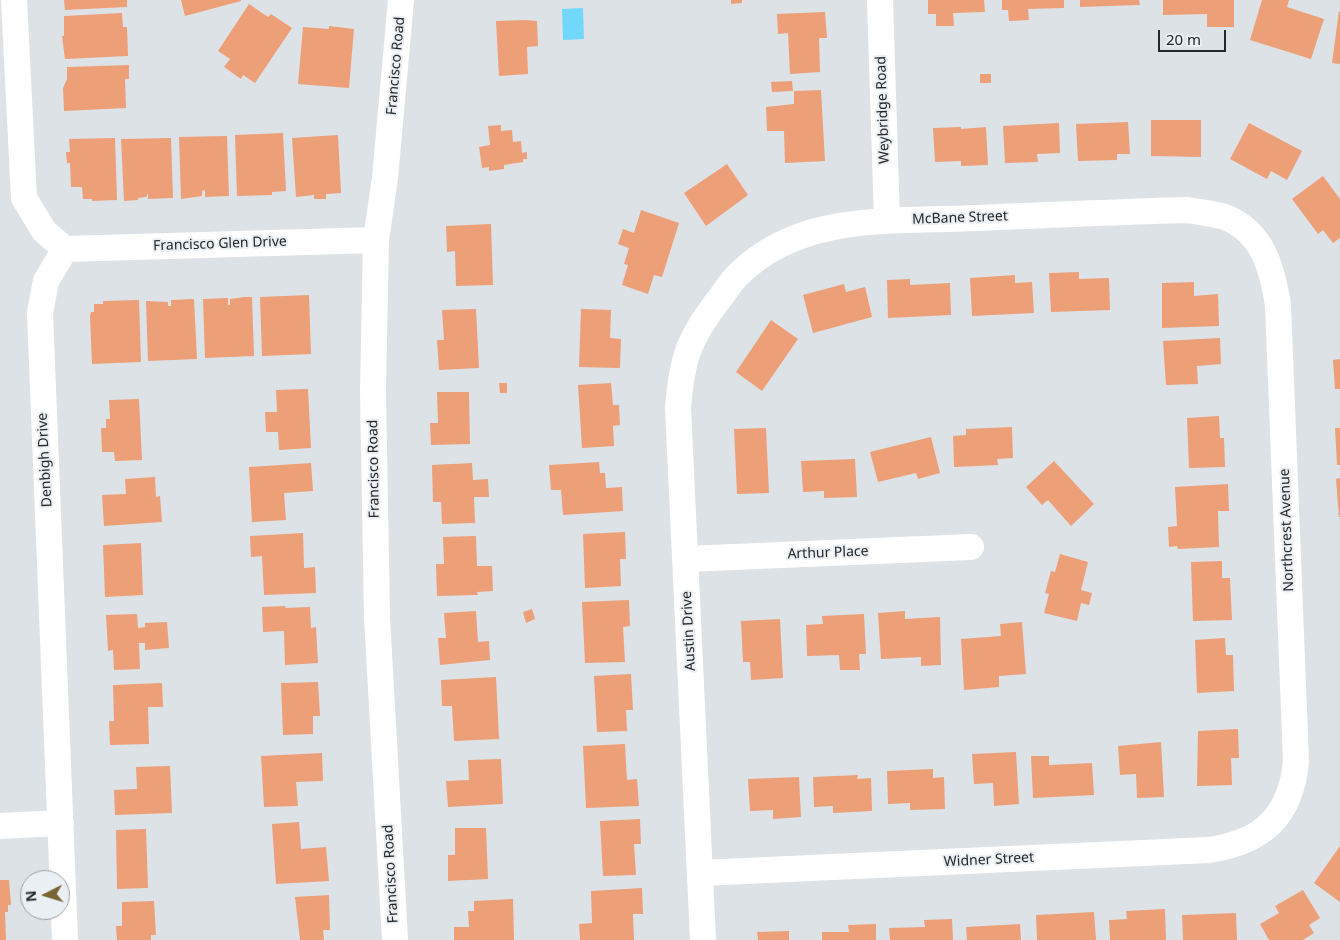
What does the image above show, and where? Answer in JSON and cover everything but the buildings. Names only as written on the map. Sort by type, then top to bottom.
[{"type":"street","points":[[14,0],[24,198],[44,231],[65,249]]},
{"type":"street","name":"Francisco Road","points":[[395,940],[376,589],[373,391],[376,240],[387,159],[402,0]]},
{"type":"street","name":"Weybridge Road","points":[[880,0],[887,220]]},
{"type":"street","name":"McBane Street","points":[[698,326],[739,274],[779,244],[826,228],[887,220],[1187,210],[1223,216],[1239,224],[1253,237]]},
{"type":"street","name":"Northcrest Avenue","points":[[1253,237],[1264,252],[1272,268],[1278,305],[1296,761],[1290,794],[1272,823]]},
{"type":"street","name":"Francisco Glen Drive","points":[[65,249],[376,240]]},
{"type":"street","name":"Denbigh Drive","points":[[65,249],[46,281],[40,313],[65,940]]},
{"type":"street","name":"Austin Drive","points":[[698,326],[688,348],[681,373],[678,408],[703,940]]},
{"type":"street","name":"Arthur Place","points":[[686,559],[971,547]]},
{"type":"street","points":[[0,826],[61,823]]},
{"type":"street","name":"Widner Street","points":[[700,873],[1209,850],[1243,843],[1258,835],[1272,823]]},
{"type":"water","points":[[583,8],[584,39],[563,40],[562,9]]}]
